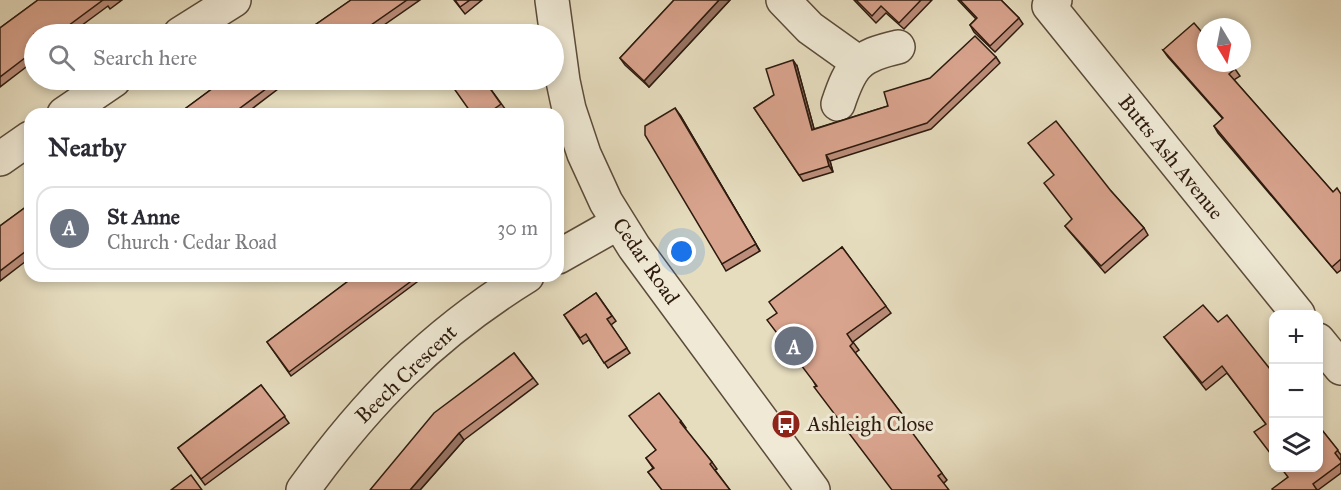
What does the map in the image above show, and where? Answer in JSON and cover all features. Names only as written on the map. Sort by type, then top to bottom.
[{"type":"street","points":[[196,24],[234,0]]},
{"type":"street","name":"Cedar Road","points":[[552,0],[555,24]]},
{"type":"street","points":[[783,0],[810,28],[859,63]]},
{"type":"street","name":"Butts Ash Avenue","points":[[1055,0],[1049,6],[1294,310]]},
{"type":"street","points":[[838,104],[846,81],[859,63],[878,52],[898,47]]},
{"type":"street","name":"Cedar Road","points":[[564,85],[576,132],[595,179],[618,224],[813,490]]},
{"type":"street","points":[[73,108],[99,90]]},
{"type":"street","points":[[0,159],[24,142]]},
{"type":"street","points":[[564,254],[618,224]]},
{"type":"street","name":"Beech Crescent","points":[[303,490],[344,435],[403,370],[468,315],[518,282]]},
{"type":"street","points":[[1323,346],[1341,368]]},
{"type":"building","points":[[38,0],[103,0],[71,24],[24,24],[24,59],[0,77],[0,28]]},
{"type":"building","points":[[351,0],[407,0],[372,24],[316,24]]},
{"type":"building","points":[[455,0],[470,0],[460,7]]},
{"type":"building","points":[[674,0],[719,0],[644,81],[620,58]]},
{"type":"building","points":[[856,0],[921,0],[899,23],[881,6],[872,16]]},
{"type":"building","points":[[960,0],[1001,0],[1019,18],[990,46],[970,25],[977,18]]},
{"type":"building","points":[[1194,23],[1197,26],[1197,72],[1231,72],[1229,74],[1333,192],[1337,188],[1341,194],[1341,259],[1332,267],[1214,126],[1223,118],[1163,50]]},
{"type":"building","points":[[975,36],[996,57],[927,123],[826,155],[829,166],[799,175],[754,108],[774,95],[766,69],[793,60],[812,130],[888,106],[884,92],[930,78]]},
{"type":"building","points":[[210,90],[264,90],[240,108],[186,108]]},
{"type":"building","points":[[455,90],[491,90],[501,104],[495,108],[468,108]]},
{"type":"building","points":[[675,108],[756,244],[722,264],[645,135],[645,126]]},
{"type":"building","points":[[1056,121],[1111,191],[1144,228],[1101,266],[1065,226],[1072,219],[1044,183],[1054,175],[1028,143]]},
{"type":"building","points":[[24,208],[24,253],[0,271],[0,226]]},
{"type":"building","points":[[842,247],[886,306],[847,334],[853,343],[850,346],[905,418],[903,420],[942,473],[938,476],[949,490],[892,490],[814,387],[817,386],[767,320],[777,313],[769,302]]},
{"type":"building","points":[[347,282],[410,282],[289,372],[267,342]]},
{"type":"building","points":[[596,293],[612,316],[607,319],[627,348],[604,363],[586,334],[580,338],[564,315]]},
{"type":"building","points":[[1203,305],[1218,322],[1227,315],[1269,368],[1269,452],[1254,432],[1266,424],[1222,366],[1202,383],[1164,337]]},
{"type":"building","points":[[514,353],[533,378],[459,433],[410,490],[370,490],[434,413]]},
{"type":"building","points":[[261,385],[285,416],[201,479],[178,448]]},
{"type":"building","points":[[659,393],[712,462],[710,464],[730,490],[662,490],[648,472],[654,468],[646,458],[656,450],[629,416]]},
{"type":"building","points":[[1323,431],[1338,450],[1335,453],[1341,463],[1313,484],[1317,490],[1272,489],[1288,477],[1284,472],[1323,472]]},
{"type":"building","points":[[191,475],[202,490],[171,490]]},
{"type":"place","name":"St Anne","points":[[794,346]]},
{"type":"place","name":"Ashleigh Close","points":[[786,424]]}]
